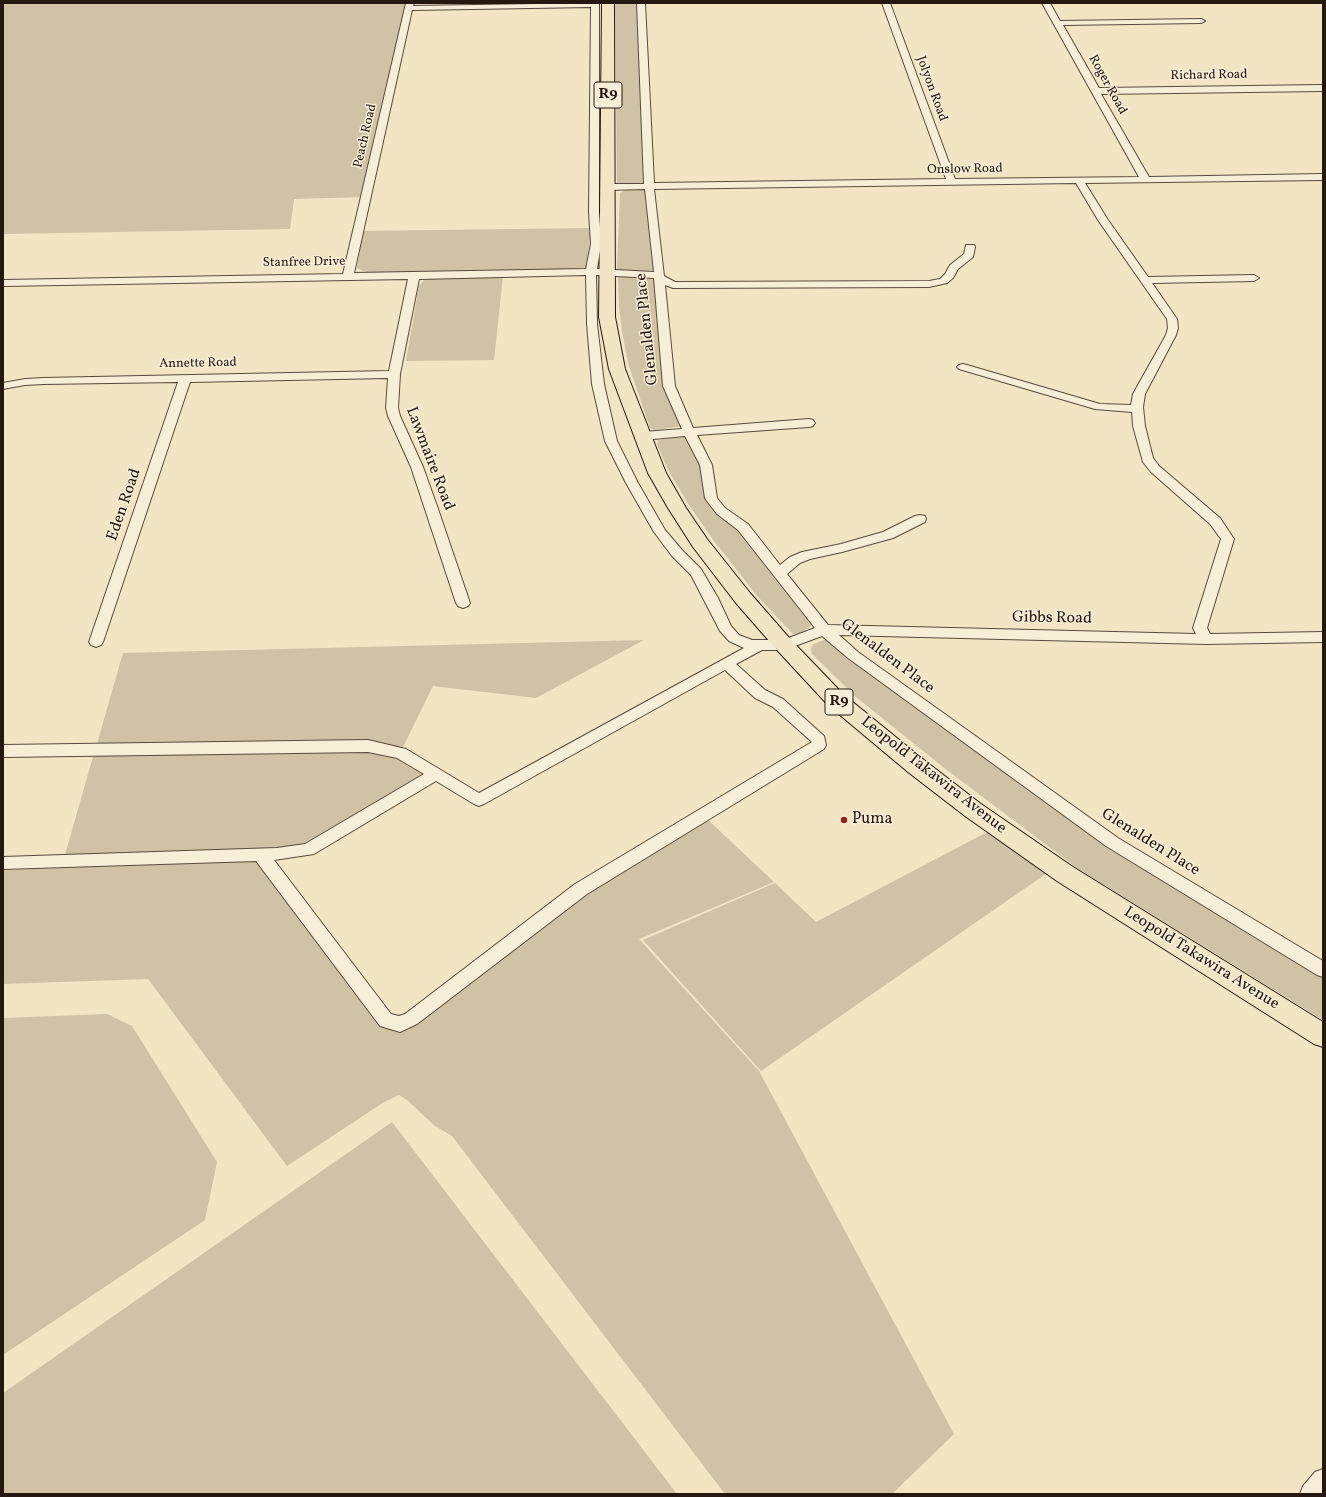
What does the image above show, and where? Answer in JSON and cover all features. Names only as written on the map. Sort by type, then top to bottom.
[{"type":"highway","name":"R9","points":[[602,201],[608,133],[608,3]]},
{"type":"highway","name":"Leopold Takawira Avenue","points":[[602,201],[598,272],[617,369],[657,473],[677,508],[700,543],[743,598],[784,645],[836,700],[916,766],[973,810],[1065,874],[1323,1036]]},
{"type":"street","name":"Glenalden Place","points":[[641,3],[649,186],[669,386],[689,432],[706,465],[711,498],[721,511],[743,527],[824,630],[853,655],[1112,842],[1323,970]]},
{"type":"street","name":"Jolyon Road","points":[[886,3],[952,183]]},
{"type":"street","name":"Roger Road","points":[[1046,3],[1146,180]]},
{"type":"street","points":[[409,5],[595,4],[595,128],[602,201]]},
{"type":"street","name":"Peach Road","points":[[348,276],[409,5]]},
{"type":"street","points":[[1057,22],[1201,21]]},
{"type":"street","name":"Richard Road","points":[[1095,91],[1323,88]]},
{"type":"street","points":[[595,128],[608,133]]},
{"type":"street","name":"Onslow Road","points":[[602,201],[649,186],[1323,177]]},
{"type":"street","points":[[1079,181],[1103,220],[1172,319],[1173,328],[1171,335],[1139,394],[1139,426],[1147,459],[1155,469],[1215,521],[1228,539],[1200,628],[1206,639]]},
{"type":"street","points":[[658,275],[664,281],[673,285],[930,284],[943,281],[949,276],[954,267],[969,255],[970,248]]},
{"type":"street","points":[[598,272],[592,324],[598,384],[611,441],[632,483],[660,532],[677,553],[696,572],[711,598],[728,634],[744,644],[758,646]]},
{"type":"street","name":"Stanfree Drive","points":[[3,283],[598,272],[658,275]]},
{"type":"street","name":"Lawmaire Road","points":[[414,275],[394,374],[391,399],[394,416],[417,467],[463,603]]},
{"type":"street","points":[[1145,280],[1254,278]]},
{"type":"street","points":[[963,367],[1099,407],[1138,410]]},
{"type":"street","name":"Annette Road","points":[[3,386],[25,382],[43,381],[394,374]]},
{"type":"street","name":"Eden Road","points":[[96,642],[186,378]]},
{"type":"street","points":[[643,436],[809,423]]},
{"type":"street","points":[[779,573],[796,560],[807,555],[842,548],[888,535],[920,519]]},
{"type":"street","name":"Gibbs Road","points":[[758,646],[784,645],[824,630],[1206,639],[1323,637]]},
{"type":"street","points":[[3,751],[368,746],[401,753],[478,800],[758,646]]},
{"type":"street","points":[[260,854],[386,1021],[400,1024],[411,1019],[581,890],[819,745],[819,740],[778,703],[760,694],[726,663]]},
{"type":"street","points":[[3,863],[260,854],[308,850],[436,774]]},
{"type":"street","points":[[1311,1494],[1323,1480]]},
{"type":"shaded area","points":[[3,3],[406,3],[363,197],[294,199],[290,229],[3,234]]},
{"type":"shaded area","points":[[615,3],[640,3],[647,185],[617,186]]},
{"type":"shaded area","points":[[626,190],[646,190],[655,272],[622,271],[617,268],[620,193]]},
{"type":"shaded area","points":[[591,228],[587,267],[581,270],[375,274],[357,268],[363,231]]},
{"type":"shaded area","points":[[626,274],[656,278],[666,385],[684,426],[654,430],[650,428],[628,363],[622,331],[619,307],[618,277]]},
{"type":"shaded area","points":[[503,276],[494,360],[406,361],[419,286],[424,280],[434,277]]},
{"type":"shaded area","points":[[689,436],[704,466],[707,488],[728,518],[814,624],[801,633],[793,634],[758,597],[714,541],[689,505],[668,470],[657,444],[659,440]]},
{"type":"shaded area","points":[[826,639],[1110,844],[1323,974],[1323,1020],[1077,868],[943,767],[856,697],[812,654],[811,648],[814,644]]},
{"type":"shaded area","points":[[644,640],[536,698],[433,686],[402,749],[96,747],[123,653]]},
{"type":"shaded area","points":[[367,749],[399,756],[428,774],[306,846],[276,850],[65,855],[94,753]]},
{"type":"shaded area","points":[[707,819],[774,882],[639,939],[759,1071],[954,1434],[892,1494],[725,1494],[452,1136],[435,1126],[407,1100],[399,1095],[384,1102],[287,1166],[148,979],[3,984],[3,870],[256,861],[401,1030],[585,892]]},
{"type":"shaded area","points":[[993,829],[1050,871],[761,1071],[643,940],[775,883],[816,922]]},
{"type":"shaded area","points":[[107,1014],[132,1026],[217,1162],[205,1220],[3,1355],[3,1018]]},
{"type":"shaded area","points":[[392,1122],[677,1494],[3,1494],[3,1393]]},
{"type":"place","name":"Puma","points":[[844,820]]}]
